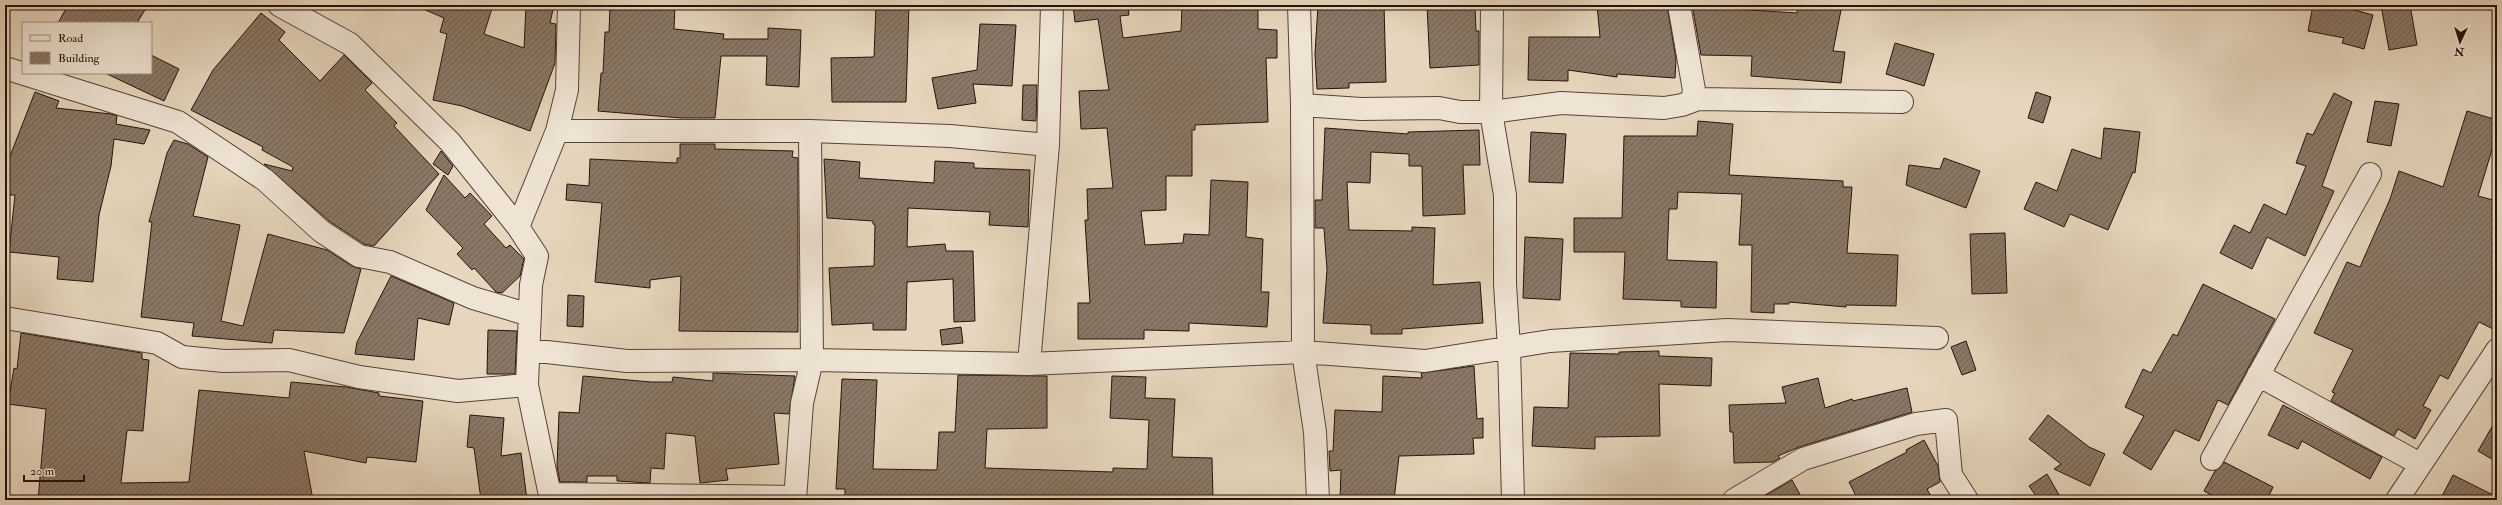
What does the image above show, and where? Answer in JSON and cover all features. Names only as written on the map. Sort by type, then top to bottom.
[{"type":"street","points":[[279,5],[350,44],[450,142],[518,227],[536,256],[530,284],[528,385],[551,497],[795,499],[802,402],[812,360],[810,131]]},
{"type":"street","points":[[518,227],[557,131],[567,90],[569,5]]},
{"type":"street","points":[[1029,364],[1048,145],[1052,5]]},
{"type":"street","points":[[1299,5],[1302,105],[1303,352],[1315,432],[1318,500]]},
{"type":"street","points":[[1492,5],[1491,112],[1505,195],[1505,284],[1509,348],[1513,500]]},
{"type":"street","points":[[1680,5],[1694,90],[1693,95],[1698,99]]},
{"type":"street","points":[[5,68],[22,73]]},
{"type":"street","points":[[24,74],[178,122],[265,180],[321,230],[359,256],[390,262],[473,298],[530,316]]},
{"type":"street","points":[[1302,105],[1361,109],[1439,108],[1460,112],[1491,112],[1561,103],[1664,108],[1682,105],[1698,99],[1902,102]]},
{"type":"street","points":[[557,131],[810,131],[950,136],[1048,145]]},
{"type":"street","points":[[2212,459],[2370,174]]},
{"type":"street","points":[[5,318],[157,343],[182,358],[224,361],[290,360],[359,377],[458,391],[528,385]]},
{"type":"street","points":[[529,350],[627,361],[812,360],[1029,364],[1303,352],[1425,361],[1550,341],[1727,330],[1937,338]]},
{"type":"street","points":[[2398,500],[2420,464],[2497,350]]},
{"type":"street","points":[[2258,375],[2420,464]]},
{"type":"street","points":[[1734,500],[1802,459],[1916,424],[1946,420],[1951,474],[1967,500]]},
{"type":"building","points":[[68,5],[148,5],[138,22],[59,22]]},
{"type":"building","points":[[414,5],[493,5],[484,34],[524,48],[526,5],[554,5],[550,23],[556,24],[555,63],[530,131],[462,106],[433,100],[447,34],[440,32],[444,18]]},
{"type":"building","points":[[610,5],[675,5],[674,29],[724,34],[723,39],[768,39],[768,28],[801,30],[799,87],[766,85],[767,56],[721,56],[715,118],[681,118],[598,111],[601,73],[603,73],[605,32],[609,32]]},
{"type":"building","points":[[876,5],[909,5],[906,102],[832,102],[831,58],[874,57]]},
{"type":"building","points":[[1073,5],[1128,5],[1129,15],[1120,16],[1123,38],[1181,31],[1182,5],[1258,5],[1258,29],[1277,30],[1277,58],[1266,58],[1268,122],[1195,125],[1195,130],[1192,130],[1192,176],[1166,176],[1166,210],[1141,211],[1145,245],[1183,243],[1184,234],[1209,235],[1211,180],[1248,182],[1246,237],[1263,239],[1261,292],[1269,292],[1267,327],[1189,323],[1189,331],[1144,330],[1144,339],[1078,339],[1078,303],[1090,303],[1085,220],[1088,220],[1087,189],[1113,188],[1107,128],[1081,129],[1079,91],[1109,90],[1098,19],[1075,22]]},
{"type":"building","points":[[1318,5],[1384,5],[1386,82],[1349,83],[1349,88],[1317,89],[1315,54]]},
{"type":"building","points":[[1427,5],[1475,5],[1476,31],[1479,31],[1479,65],[1430,68]]},
{"type":"building","points":[[1597,5],[1667,5],[1676,59],[1675,78],[1617,74],[1617,77],[1568,70],[1568,81],[1528,80],[1529,37],[1600,37]]},
{"type":"building","points":[[1692,5],[1734,5],[1734,9],[1797,13],[1798,5],[1842,5],[1833,51],[1845,52],[1841,83],[1751,76],[1752,56],[1701,55]]},
{"type":"building","points":[[2313,5],[2336,5],[2373,15],[2364,49],[2342,43],[2344,38],[2308,31]]},
{"type":"building","points":[[2381,5],[2410,5],[2417,45],[2389,50]]},
{"type":"building","points":[[261,13],[285,32],[279,40],[320,81],[344,55],[372,83],[365,90],[397,123],[394,126],[439,174],[374,246],[364,244],[329,221],[264,164],[292,171],[293,167],[262,150],[263,147],[191,110],[213,70]]},
{"type":"building","points":[[980,24],[1016,25],[1012,86],[973,84],[976,103],[938,109],[932,78],[977,70]]},
{"type":"building","points":[[1895,43],[1934,54],[1924,86],[1886,74]]},
{"type":"building","points":[[152,56],[179,69],[164,101],[107,74],[152,74]]},
{"type":"building","points":[[1023,85],[1037,85],[1036,121],[1022,120]]},
{"type":"building","points":[[35,92],[59,101],[56,108],[111,114],[117,116],[116,124],[150,130],[144,144],[114,139],[111,166],[99,215],[93,282],[57,279],[59,257],[9,252],[15,195],[5,195],[5,169]]},
{"type":"building","points":[[2036,92],[2051,97],[2043,123],[2028,118]]},
{"type":"building","points":[[2334,93],[2352,102],[2322,186],[2334,191],[2305,256],[2267,237],[2252,269],[2220,253],[2234,225],[2250,233],[2264,204],[2286,215],[2306,166],[2296,163],[2307,133],[2313,135]]},
{"type":"building","points":[[2375,101],[2399,104],[2391,146],[2367,142]]},
{"type":"building","points":[[2467,111],[2497,120],[2497,133],[2478,196],[2497,201],[2497,331],[2479,322],[2448,379],[2440,375],[2423,406],[2431,410],[2415,439],[2398,429],[2394,436],[2331,401],[2335,393],[2332,392],[2353,350],[2314,333],[2347,262],[2360,267],[2390,199],[2399,171],[2443,187]]},
{"type":"building","points":[[1698,121],[1733,124],[1729,175],[1843,181],[1843,187],[1852,187],[1847,253],[1898,255],[1896,306],[1846,305],[1846,307],[1789,302],[1789,304],[1774,304],[1774,313],[1751,312],[1752,245],[1739,245],[1742,194],[1678,192],[1677,209],[1669,209],[1667,260],[1717,262],[1716,308],[1681,307],[1681,301],[1623,299],[1625,252],[1574,252],[1574,218],[1622,218],[1624,136],[1697,136]]},
{"type":"building","points":[[1325,128],[1408,134],[1408,132],[1479,130],[1480,165],[1463,165],[1465,214],[1423,216],[1422,166],[1409,166],[1409,154],[1371,152],[1370,183],[1347,182],[1349,230],[1412,231],[1412,227],[1435,228],[1433,285],[1480,282],[1483,323],[1402,329],[1402,334],[1371,334],[1371,325],[1323,323],[1327,270],[1324,228],[1315,228],[1315,200],[1322,200]]},
{"type":"building","points":[[2104,128],[2140,132],[2135,173],[2133,172],[2108,230],[2070,214],[2064,227],[2024,209],[2036,182],[2057,191],[2072,149],[2101,159]]},
{"type":"building","points":[[1531,132],[1566,134],[1563,183],[1529,182]]},
{"type":"building","points":[[174,140],[188,144],[208,157],[193,216],[240,225],[221,321],[243,326],[268,234],[327,250],[352,266],[361,269],[344,333],[274,330],[272,343],[192,336],[194,323],[141,317],[152,222],[149,222],[167,153]]},
{"type":"building","points":[[680,144],[715,144],[715,149],[793,151],[792,157],[798,158],[798,332],[679,331],[681,276],[650,280],[650,288],[595,282],[602,203],[566,200],[567,184],[589,186],[590,159],[677,163],[677,158],[680,158]]},
{"type":"building","points":[[441,151],[453,166],[448,175],[433,164]]},
{"type":"building","points":[[1944,158],[1980,171],[1966,208],[1906,185],[1909,165],[1940,169]]},
{"type":"building","points":[[824,159],[860,162],[859,178],[934,183],[935,161],[974,163],[974,168],[1030,170],[1028,227],[989,225],[990,212],[908,208],[907,247],[945,244],[946,251],[973,251],[975,321],[954,322],[953,279],[907,282],[906,330],[873,330],[873,323],[832,325],[829,268],[874,266],[875,225],[873,224],[873,221],[827,218]]},
{"type":"building","points":[[444,175],[465,198],[470,193],[492,216],[484,224],[506,248],[510,245],[524,259],[520,276],[502,293],[496,292],[474,268],[472,270],[457,254],[463,248],[426,210]]},
{"type":"building","points":[[2005,233],[2007,293],[1972,294],[1970,234]]},
{"type":"building","points":[[1525,237],[1563,239],[1560,300],[1523,298]]},
{"type":"building","points":[[391,276],[454,303],[449,325],[418,318],[414,360],[355,354],[357,342]]},
{"type":"building","points":[[2203,284],[2275,319],[2228,405],[2218,400],[2199,441],[2175,430],[2151,470],[2123,453],[2144,416],[2125,407],[2143,369],[2151,373],[2173,334],[2177,336]]},
{"type":"building","points":[[568,295],[584,296],[583,327],[567,326]]},
{"type":"building","points":[[961,327],[963,343],[942,345],[940,330]]},
{"type":"building","points":[[488,330],[517,331],[515,374],[487,374]]},
{"type":"building","points":[[21,333],[142,353],[142,359],[149,360],[143,431],[127,430],[121,483],[189,482],[199,390],[289,398],[291,382],[346,387],[379,393],[379,396],[423,401],[416,462],[367,457],[366,463],[304,451],[313,500],[38,500],[46,409],[8,404],[14,368],[17,369]]},
{"type":"building","points":[[1966,341],[1976,370],[1962,375],[1951,347]]},
{"type":"building","points":[[1659,351],[1659,356],[1712,358],[1711,386],[1659,384],[1660,436],[1595,437],[1595,449],[1532,446],[1534,407],[1568,408],[1570,353],[1619,354],[1619,352]]},
{"type":"building","points":[[1474,366],[1477,419],[1483,418],[1483,438],[1473,438],[1474,454],[1399,456],[1394,500],[1340,500],[1341,470],[1330,471],[1329,451],[1333,451],[1335,410],[1382,412],[1383,376],[1422,378],[1421,373]]},
{"type":"building","points":[[713,373],[795,376],[789,414],[774,413],[779,464],[726,469],[728,480],[700,483],[695,436],[666,433],[664,469],[651,468],[650,483],[617,481],[617,476],[587,476],[587,482],[560,482],[557,467],[559,412],[579,413],[583,376],[651,382],[672,382],[673,377],[713,381]]},
{"type":"building","points":[[958,375],[1047,376],[1047,428],[987,429],[985,468],[1113,472],[1113,468],[1147,469],[1149,420],[1110,418],[1112,376],[1146,377],[1145,398],[1175,399],[1172,457],[1212,458],[1213,500],[845,500],[845,489],[836,489],[842,379],[877,380],[873,469],[937,470],[939,432],[955,432]]},
{"type":"building","points":[[1818,378],[1825,408],[1852,399],[1853,401],[1907,388],[1912,412],[1799,447],[1778,456],[1780,458],[1773,462],[1734,463],[1733,432],[1730,432],[1729,405],[1786,403],[1782,387]]},
{"type":"building","points":[[2283,405],[2382,457],[2370,479],[2302,441],[2298,449],[2268,435]]},
{"type":"building","points":[[470,415],[504,418],[501,456],[521,453],[527,500],[481,500],[474,448],[467,447]]},
{"type":"building","points":[[2048,415],[2089,447],[2105,454],[2090,486],[2054,469],[2061,464],[2029,439]]},
{"type":"building","points":[[2497,418],[2497,462],[2478,451]]},
{"type":"building","points":[[1924,440],[1938,466],[1940,482],[1927,489],[1933,500],[1858,500],[1849,482],[1907,452],[1906,450]]},
{"type":"building","points":[[2224,462],[2273,487],[2267,500],[2221,500],[2204,491],[2215,471]]},
{"type":"building","points":[[2047,474],[2062,500],[2039,500],[2029,486]]},
{"type":"building","points":[[2453,475],[2497,497],[2497,500],[2440,500]]},
{"type":"building","points":[[1792,480],[1803,500],[1758,500]]}]
